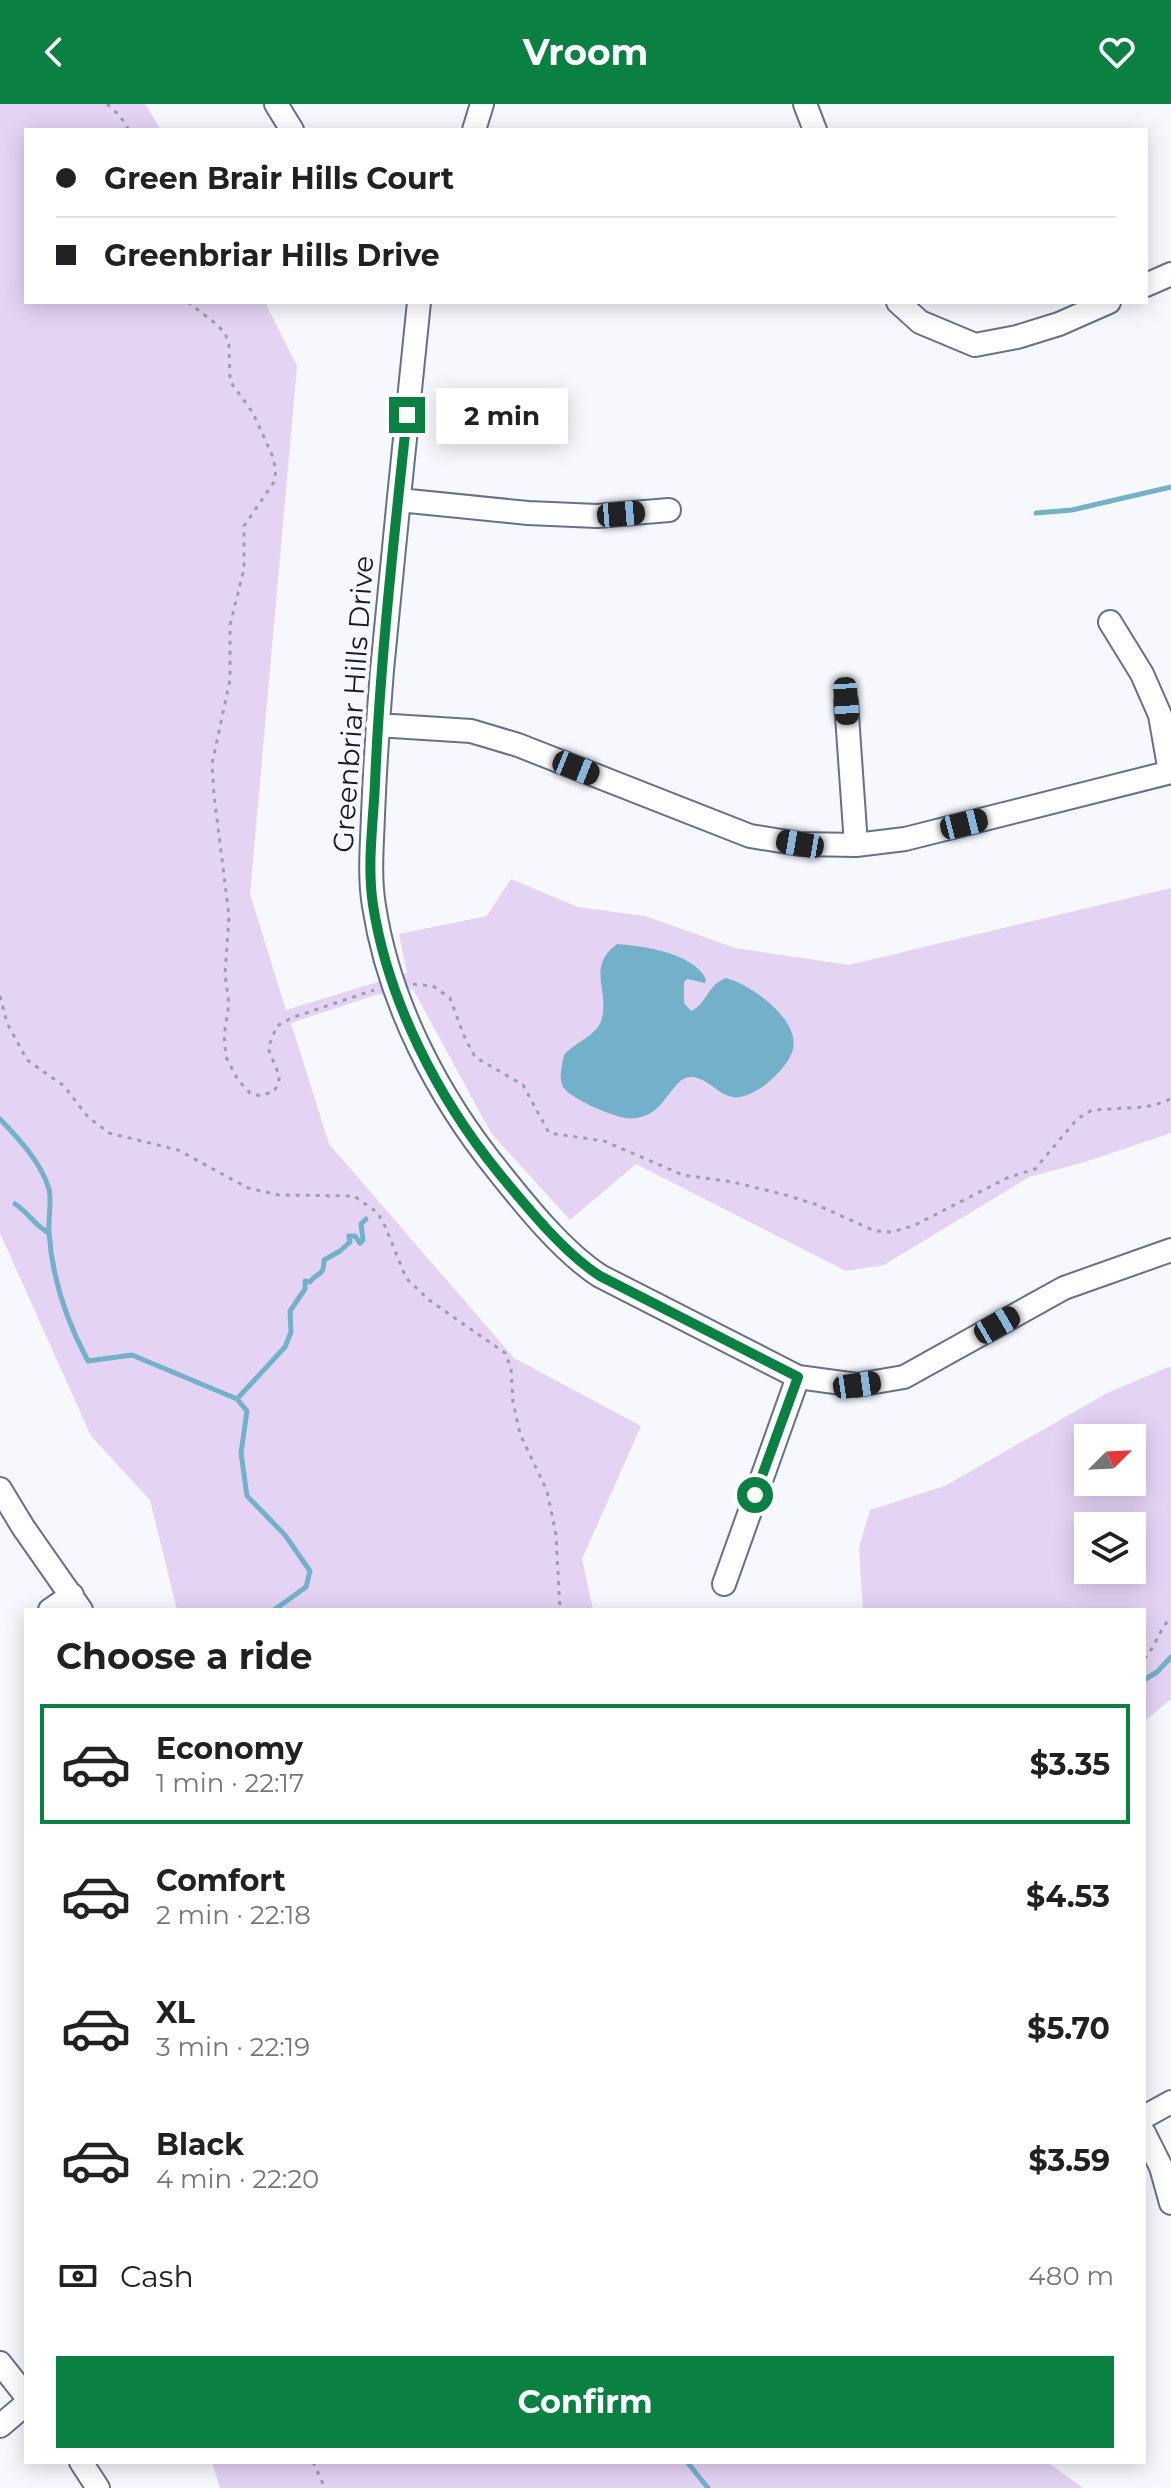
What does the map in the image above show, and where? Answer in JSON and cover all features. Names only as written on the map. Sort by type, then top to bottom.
[{"type":"street","points":[[276,104],[291,128]]},
{"type":"street","points":[[475,128],[482,104]]},
{"type":"street","points":[[805,104],[814,128]]},
{"type":"street","points":[[1148,284],[1171,274]]},
{"type":"street","name":"Greenbriar Hills Drive","points":[[419,304],[377,725],[371,875],[378,929],[395,986],[418,1045],[457,1117],[510,1186],[580,1263],[600,1276],[798,1377],[857,1385],[904,1377],[1064,1288],[1171,1250]]},
{"type":"street","points":[[900,304],[920,322],[975,345],[1017,337],[1059,324],[1104,304]]},
{"type":"street","points":[[399,500],[528,513],[597,516],[669,510]]},
{"type":"street","points":[[377,725],[471,731],[518,745],[750,836],[800,844],[856,845],[905,839],[1171,772],[1160,715],[1142,674],[1110,622]]},
{"type":"street","points":[[846,701],[856,845]]},
{"type":"street","points":[[724,1584],[798,1377]]},
{"type":"street","points":[[0,1489],[76,1602],[56,1608]]},
{"type":"street","points":[[1146,2116],[1171,2102]]},
{"type":"street","points":[[1146,2137],[1161,2167],[1171,2203]]},
{"type":"street","points":[[0,2363],[24,2393]]},
{"type":"street","points":[[0,2426],[24,2406]]},
{"type":"street","points":[[82,2464],[98,2488]]},
{"type":"path","points":[[107,104],[128,128]]},
{"type":"path","points":[[191,304],[225,333],[229,345],[230,381],[253,413],[276,470],[274,482],[244,526],[244,569],[230,625],[230,680],[212,764],[229,916],[225,974],[229,1004],[224,1036],[226,1057],[238,1080],[250,1093],[261,1096],[274,1091],[279,1083],[268,1048],[277,1026],[291,1018],[380,988],[417,984],[433,986],[450,998],[475,1057],[523,1085],[549,1133],[604,1141],[683,1175],[733,1182],[782,1194],[815,1204],[875,1231],[892,1232],[913,1226],[984,1188],[1035,1169],[1077,1119],[1092,1110],[1145,1107],[1171,1098]]},
{"type":"path","points":[[0,996],[7,1023],[27,1060],[64,1086],[88,1117],[109,1133],[178,1150],[248,1188],[279,1195],[354,1196],[377,1212],[406,1278],[429,1300],[505,1353],[511,1368],[513,1402],[520,1434],[547,1491],[556,1535],[560,1608]]},
{"type":"path","points":[[1146,1657],[1171,1617]]},
{"type":"path","points":[[314,2464],[325,2488]]},
{"type":"shaded area","points":[[0,104],[145,104],[160,128],[24,128],[24,304],[266,304],[297,366],[250,894],[286,1010],[407,973],[399,934],[487,916],[511,879],[578,907],[645,916],[735,948],[849,965],[1171,888],[1171,1133],[1029,1177],[884,1265],[846,1271],[636,1164],[570,1220],[491,1133],[413,989],[376,995],[291,1023],[329,1144],[514,1358],[641,1426],[582,1559],[593,1608],[177,1608],[150,1500],[91,1436],[0,1233]]},
{"type":"shaded area","points":[[1171,1366],[1171,1699],[1146,1720],[1146,1608],[863,1608],[859,1548],[870,1510],[945,1486],[1107,1393]]},
{"type":"shaded area","points":[[213,2464],[1050,2464],[1083,2488],[220,2488]]},
{"type":"water","points":[[617,944],[667,952],[700,970],[705,983],[687,979],[684,982],[684,1003],[691,1011],[701,1004],[715,985],[726,978],[760,995],[789,1026],[793,1049],[787,1062],[765,1085],[740,1097],[726,1095],[696,1077],[683,1079],[658,1108],[637,1118],[611,1114],[572,1095],[565,1090],[561,1081],[564,1055],[595,1031],[601,1021],[602,962]]},
{"type":"waterway","points":[[1036,513],[1072,510],[1171,487]]},
{"type":"waterway","points":[[0,1119],[35,1160],[49,1189],[49,1232],[57,1283],[67,1315],[88,1361],[132,1355],[237,1399],[247,1411],[241,1453],[247,1496],[285,1535],[310,1571],[306,1587],[277,1608]]},
{"type":"waterway","points":[[15,1204],[49,1233]]},
{"type":"waterway","points":[[237,1399],[285,1347],[291,1332],[290,1311],[305,1289],[305,1281],[310,1282],[321,1272],[324,1260],[350,1242],[349,1236],[355,1236],[360,1243],[363,1240],[361,1224],[366,1219]]},
{"type":"waterway","points":[[1146,1679],[1171,1657]]},
{"type":"waterway","points":[[689,2464],[708,2488]]},
{"type":"route","points":[[407,415],[377,725],[371,875],[378,929],[391,973],[418,1045],[450,1107],[510,1186],[580,1263],[798,1377],[755,1495]]}]
